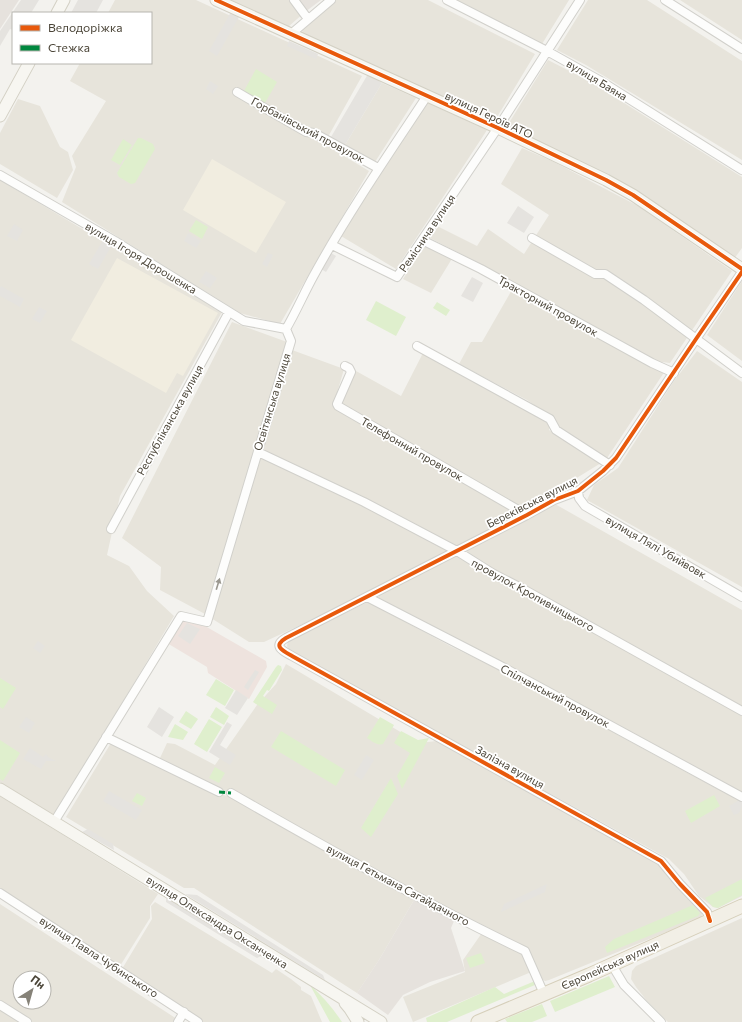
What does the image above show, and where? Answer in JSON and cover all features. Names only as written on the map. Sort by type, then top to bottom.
[{"type":"main road","name":"Європейська вулиця","points":[[478,1022],[612,965],[742,906]]},
{"type":"street","points":[[58,12],[64,0]]},
{"type":"street","name":"вулиця Героїв АТО","points":[[216,0],[498,128],[606,180],[633,195],[742,270]]},
{"type":"street","points":[[294,0],[308,19]]},
{"type":"street","points":[[291,34],[332,0]]},
{"type":"street","name":"вулиця Баяна","points":[[447,0],[547,51],[599,80],[742,170]]},
{"type":"street","name":"Реміснича вулиця","points":[[332,245],[397,277],[498,128],[580,0]]},
{"type":"street","points":[[665,0],[742,49]]},
{"type":"street","points":[[0,116],[29,64]]},
{"type":"street","name":"Горбанівський провулок","points":[[237,92],[306,132],[314,133],[378,168]]},
{"type":"street","points":[[286,329],[314,275],[378,168],[427,96]]},
{"type":"street","name":"вулиця Ігоря Дорошенка","points":[[0,176],[115,241],[244,321],[286,329]]},
{"type":"street","points":[[532,238],[595,274],[605,274],[644,300],[742,373]]},
{"type":"street","name":"Тракторний провулок","points":[[422,240],[481,269],[652,363],[674,373]]},
{"type":"street","name":"Береківська вулиця","points":[[281,650],[279,644],[283,640],[554,500],[578,491],[616,458],[742,270]]},
{"type":"street","name":"Республіканська вулиця","points":[[111,529],[229,312]]},
{"type":"street","name":"Освітянська вулиця","points":[[106,738],[181,616],[207,622],[291,341],[286,329]]},
{"type":"street","points":[[418,346],[550,419],[556,430],[610,464]]},
{"type":"street","name":"Телефонний провулок","points":[[346,366],[351,372],[337,404],[340,408],[527,515]]},
{"type":"street","name":"провулок Кропивницького","points":[[258,452],[364,502],[457,551],[492,573],[742,711]]},
{"type":"street","name":"вулиця Лялі Убийвовк","points":[[578,491],[579,498],[585,506],[742,597]]},
{"type":"street","name":"Спілчанський провулок","points":[[367,597],[499,665],[742,797]]},
{"type":"street","name":"Залізна вулиця","points":[[281,650],[661,861],[680,884],[707,912],[710,921]]},
{"type":"street","points":[[54,822],[106,738],[219,792]]},
{"type":"street","name":"вулиця Олександра Оксанченка","points":[[0,789],[380,1022]]},
{"type":"street","name":"вулиця Гетьмана Сагайдачного","points":[[231,793],[365,868],[485,931],[525,950],[544,994]]},
{"type":"street","name":"вулиця Павла Чубинського","points":[[0,893],[198,1022]]},
{"type":"street","points":[[612,965],[624,985],[661,1022]]},
{"type":"street","points":[[339,997],[350,1009],[358,1022]]},
{"type":"street","points":[[0,1005],[27,1022]]},
{"type":"street","points":[[178,1022],[184,1012]]},
{"type":"shaded area","points":[[0,0],[19,0],[0,29]]},
{"type":"shaded area","points":[[21,0],[39,0],[32,12],[13,12]]},
{"type":"shaded area","points":[[78,0],[103,0],[97,12],[72,12]]},
{"type":"shaded area","points":[[115,0],[196,0],[362,76],[324,144],[369,171],[280,324],[240,313],[62,202],[76,167],[72,156],[106,101],[70,81],[79,64],[152,64],[152,12],[109,12]]},
{"type":"shaded area","points":[[231,0],[296,0],[305,12],[288,27]]},
{"type":"shaded area","points":[[296,0],[321,0],[305,12]]},
{"type":"shaded area","points":[[333,0],[428,0],[535,54],[494,122],[302,34],[303,24]]},
{"type":"shaded area","points":[[456,0],[569,0],[542,44]]},
{"type":"shaded area","points":[[588,0],[647,0],[742,61],[742,160],[586,65],[557,50]]},
{"type":"shaded area","points":[[680,0],[742,0],[742,40]]},
{"type":"shaded area","points":[[231,12],[239,17],[217,56],[209,51]]},
{"type":"shaded area","points":[[12,13],[12,30],[10,29],[0,46],[0,31]]},
{"type":"shaded area","points":[[289,41],[318,54],[316,59],[287,46]]},
{"type":"shaded area","points":[[548,60],[589,81],[742,177],[742,248],[734,259],[507,126]]},
{"type":"shaded area","points":[[368,74],[382,83],[345,145],[331,137]]},
{"type":"shaded area","points":[[210,81],[218,86],[213,94],[206,89]]},
{"type":"shaded area","points":[[382,83],[416,98],[375,162],[345,145]]},
{"type":"shaded area","points":[[18,99],[40,106],[60,147],[68,152],[73,170],[57,198],[0,164],[0,133]]},
{"type":"shaded area","points":[[426,102],[487,130],[396,269],[341,236]]},
{"type":"shaded area","points":[[522,148],[552,161],[638,206],[732,271],[670,363],[654,361],[484,266],[430,238],[437,226],[477,246],[488,229],[524,254],[549,215],[501,184]]},
{"type":"shaded area","points":[[212,159],[286,202],[256,253],[183,210]]},
{"type":"shaded area","points":[[0,180],[222,312],[120,496],[107,555],[129,566],[147,591],[174,616],[55,816],[0,782]]},
{"type":"shaded area","points":[[518,206],[534,217],[524,233],[507,223]]},
{"type":"shaded area","points":[[14,224],[23,230],[17,241],[7,236]]},
{"type":"shaded area","points":[[188,233],[201,241],[196,248],[184,241]]},
{"type":"shaded area","points":[[103,240],[112,245],[98,269],[89,264]]},
{"type":"shaded area","points":[[426,244],[453,257],[431,293],[403,279]]},
{"type":"shaded area","points":[[268,253],[273,255],[267,267],[262,264]]},
{"type":"shaded area","points":[[331,253],[336,256],[326,272],[321,269]]},
{"type":"shaded area","points":[[117,258],[218,313],[183,376],[177,373],[166,393],[71,340]]},
{"type":"shaded area","points":[[206,271],[217,278],[210,288],[199,282]]},
{"type":"shaded area","points":[[472,277],[483,283],[473,302],[461,296]]},
{"type":"shaded area","points":[[742,281],[742,361],[707,335]]},
{"type":"shaded area","points":[[1,286],[24,299],[20,307],[0,296]]},
{"type":"shaded area","points":[[513,288],[665,371],[607,458],[558,428],[553,418],[527,400],[459,364],[471,342],[482,342]]},
{"type":"shaded area","points":[[39,307],[47,311],[40,323],[32,319]]},
{"type":"shaded area","points":[[232,322],[287,342],[205,614],[160,590],[161,567],[122,538]]},
{"type":"shaded area","points":[[292,350],[344,369],[333,407],[519,513],[456,548],[262,450]]},
{"type":"shaded area","points":[[697,351],[742,382],[742,587],[587,500],[594,485],[618,468],[674,381]]},
{"type":"shaded area","points":[[423,353],[526,409],[550,425],[549,430],[601,463],[523,511],[341,405],[356,371],[401,396]]},
{"type":"shaded area","points":[[260,455],[445,547],[448,554],[361,597],[264,642],[249,642],[211,618]]},
{"type":"shaded area","points":[[555,504],[742,610],[742,707],[505,577],[464,551]]},
{"type":"shaded area","points":[[457,554],[480,570],[742,715],[742,792],[378,600],[379,595]]},
{"type":"shaded area","points":[[368,602],[452,647],[498,669],[742,802],[742,896],[718,908],[713,907],[699,896],[684,874],[669,859],[289,650],[287,646],[290,639]]},
{"type":"shaded area","points":[[181,621],[205,626],[266,661],[267,667],[249,699],[208,673],[207,667],[167,643]]},
{"type":"shaded area","points":[[187,623],[200,629],[190,644],[178,636]]},
{"type":"shaded area","points":[[38,641],[45,646],[40,653],[33,648]]},
{"type":"shaded area","points":[[286,664],[419,743],[437,741],[659,864],[701,911],[701,918],[549,980],[545,981],[542,979],[536,970],[413,1022],[403,997],[465,972],[463,960],[484,930],[160,758],[167,743],[175,744],[215,765],[257,705],[276,684]]},
{"type":"shaded area","points":[[255,670],[259,672],[248,690],[244,687]]},
{"type":"shaded area","points":[[236,690],[248,698],[237,715],[225,708]]},
{"type":"shaded area","points":[[159,707],[174,717],[162,737],[147,727]]},
{"type":"shaded area","points":[[26,717],[35,723],[29,733],[19,727]]},
{"type":"shaded area","points":[[227,722],[232,725],[220,745],[236,755],[230,765],[209,752]]},
{"type":"shaded area","points":[[111,743],[209,792],[228,796],[414,900],[379,960],[357,993],[194,888],[184,888],[66,817]]},
{"type":"shaded area","points":[[30,748],[43,757],[46,754],[48,757],[56,761],[46,761],[41,769],[23,759]]},
{"type":"shaded area","points":[[366,755],[374,760],[362,780],[354,775]]},
{"type":"shaded area","points":[[109,791],[142,810],[136,820],[103,801]]},
{"type":"shaded area","points":[[0,796],[158,894],[150,906],[150,918],[120,966],[0,889]]},
{"type":"shaded area","points":[[741,799],[742,807],[739,813],[734,815],[729,806]]},
{"type":"shaded area","points":[[88,829],[113,844],[114,850],[82,832]]},
{"type":"shaded area","points":[[547,884],[545,892],[501,912],[504,904]]},
{"type":"shaded area","points":[[185,894],[197,895],[323,975],[325,980]]},
{"type":"shaded area","points":[[166,898],[261,956],[257,958],[166,902]]},
{"type":"shaded area","points":[[414,900],[454,921],[451,928],[465,971],[430,982],[403,995],[388,1015],[357,993],[379,960]]},
{"type":"shaded area","points":[[155,902],[272,973],[276,969],[291,979],[301,987],[301,990],[311,996],[322,1022],[201,1022],[122,969],[152,919],[151,906]]},
{"type":"shaded area","points":[[0,904],[180,1022],[31,1022],[12,1010],[52,1010],[52,970],[12,970],[12,1010],[0,1002]]},
{"type":"shaded area","points":[[742,918],[742,1022],[668,1022],[647,1001],[636,987],[631,979],[632,971],[636,966]]},
{"type":"shaded area","points":[[0,1009],[21,1022],[0,1022]]},
{"type":"green space","points":[[256,69],[277,82],[265,103],[244,91]]},
{"type":"green space","points":[[138,138],[153,144],[155,149],[135,183],[131,184],[119,177],[117,173]]},
{"type":"green space","points":[[123,139],[132,145],[120,165],[111,160]]},
{"type":"green space","points":[[196,220],[208,227],[202,239],[189,231]]},
{"type":"green space","points":[[376,301],[406,317],[396,336],[366,320]]},
{"type":"green space","points":[[437,302],[450,310],[446,316],[433,308]]},
{"type":"green space","points":[[278,665],[281,666],[282,670],[269,691],[267,690],[263,696],[277,705],[272,714],[253,702]]},
{"type":"green space","points":[[0,678],[16,688],[3,709],[0,707]]},
{"type":"green space","points":[[216,679],[234,690],[225,706],[206,695]]},
{"type":"green space","points":[[216,707],[229,716],[224,725],[210,717]]},
{"type":"green space","points":[[186,711],[198,719],[191,729],[179,722]]},
{"type":"green space","points":[[380,717],[394,725],[383,744],[375,743],[367,738]]},
{"type":"green space","points":[[209,719],[222,727],[207,752],[194,744]]},
{"type":"green space","points":[[175,724],[188,732],[183,740],[168,737]]},
{"type":"green space","points":[[281,731],[345,770],[336,786],[271,747]]},
{"type":"green space","points":[[401,731],[418,740],[429,738],[402,789],[397,776],[410,753],[394,743]]},
{"type":"green space","points":[[0,740],[20,753],[3,781],[0,779]]},
{"type":"green space","points":[[215,767],[225,773],[219,783],[209,778]]},
{"type":"green space","points":[[391,778],[398,794],[371,837],[361,828]]},
{"type":"green space","points":[[137,793],[146,798],[142,806],[132,801]]},
{"type":"green space","points":[[714,795],[720,806],[691,823],[685,811]]},
{"type":"green space","points":[[742,879],[742,895],[718,908],[713,907],[705,898]]},
{"type":"green space","points":[[693,905],[700,913],[698,916],[607,953],[605,947],[614,939]]},
{"type":"green space","points":[[481,953],[485,963],[470,968],[466,958]]},
{"type":"green space","points":[[609,976],[615,987],[555,1012],[550,1001]]},
{"type":"green space","points":[[535,981],[535,985],[447,1022],[427,1022],[426,1018],[495,987],[504,994]]},
{"type":"green space","points":[[310,985],[327,1002],[342,1022],[330,1022]]},
{"type":"green space","points":[[542,1004],[547,1016],[532,1022],[507,1022],[505,1019]]},
{"type":"marked path","points":[[219,792],[231,793]]},
{"type":"cycle path","points":[[216,0],[498,128],[606,180],[633,195],[742,269]]},
{"type":"cycle path","points":[[710,921],[707,912],[680,884],[661,861],[289,654],[282,650],[279,646],[280,643],[286,638],[554,500],[578,491],[603,471],[616,458],[742,272]]}]
